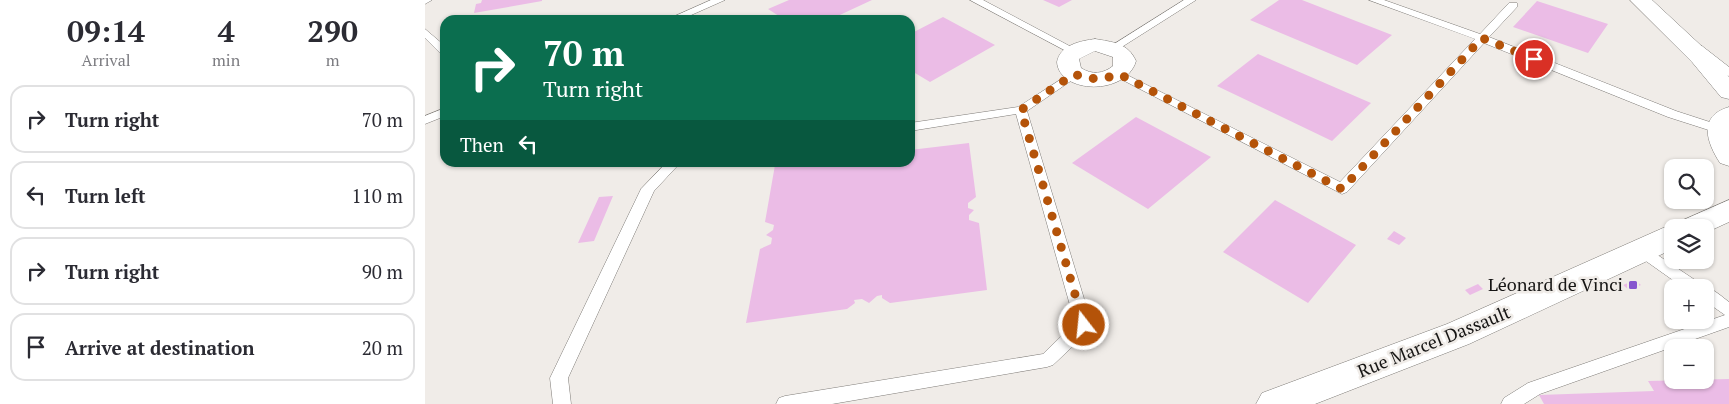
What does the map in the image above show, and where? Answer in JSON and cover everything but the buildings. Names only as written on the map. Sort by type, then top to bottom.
[{"type":"street","points":[[1640,0],[1700,58],[1729,92]]},
{"type":"street","points":[[1661,0],[1729,61]]},
{"type":"street","points":[[1095,45],[1113,48],[1124,56],[1127,63],[1124,70],[1119,74],[1099,80],[1087,79],[1074,74],[1067,63],[1069,56],[1074,51],[1095,45]]},
{"type":"street","points":[[1724,122],[1721,147],[1729,157]]},
{"type":"street","points":[[1710,219],[1729,210]]},
{"type":"street","name":"Rue Marcel Dassault","points":[[1274,404],[1459,334],[1664,240]]},
{"type":"lane","points":[[683,15],[720,0]]},
{"type":"lane","points":[[975,0],[1074,51]]},
{"type":"lane","points":[[1113,48],[1191,0]]},
{"type":"lane","points":[[1374,0],[1482,38],[1672,114],[1724,122]]},
{"type":"lane","points":[[1651,0],[1729,73]]},
{"type":"lane","points":[[1119,74],[1342,189],[1513,5]]},
{"type":"lane","points":[[425,32],[440,47]]},
{"type":"lane","points":[[915,126],[1021,110],[1074,74]]},
{"type":"lane","points":[[785,404],[1047,360],[1084,325],[1021,110]]},
{"type":"lane","points":[[425,120],[440,114]]},
{"type":"lane","points":[[562,404],[559,378],[571,351],[648,189],[670,167]]},
{"type":"lane","points":[[1641,250],[1684,279]]},
{"type":"lane","points":[[1714,299],[1729,310]]},
{"type":"lane","points":[[1510,404],[1534,388],[1729,320]]},
{"type":"place","name":"Léonard de Vinci","points":[[1633,285]]},
{"type":"route","points":[[1084,325],[1021,110],[1074,74],[1087,79],[1099,80],[1119,74],[1342,189],[1482,38],[1534,59]]}]
